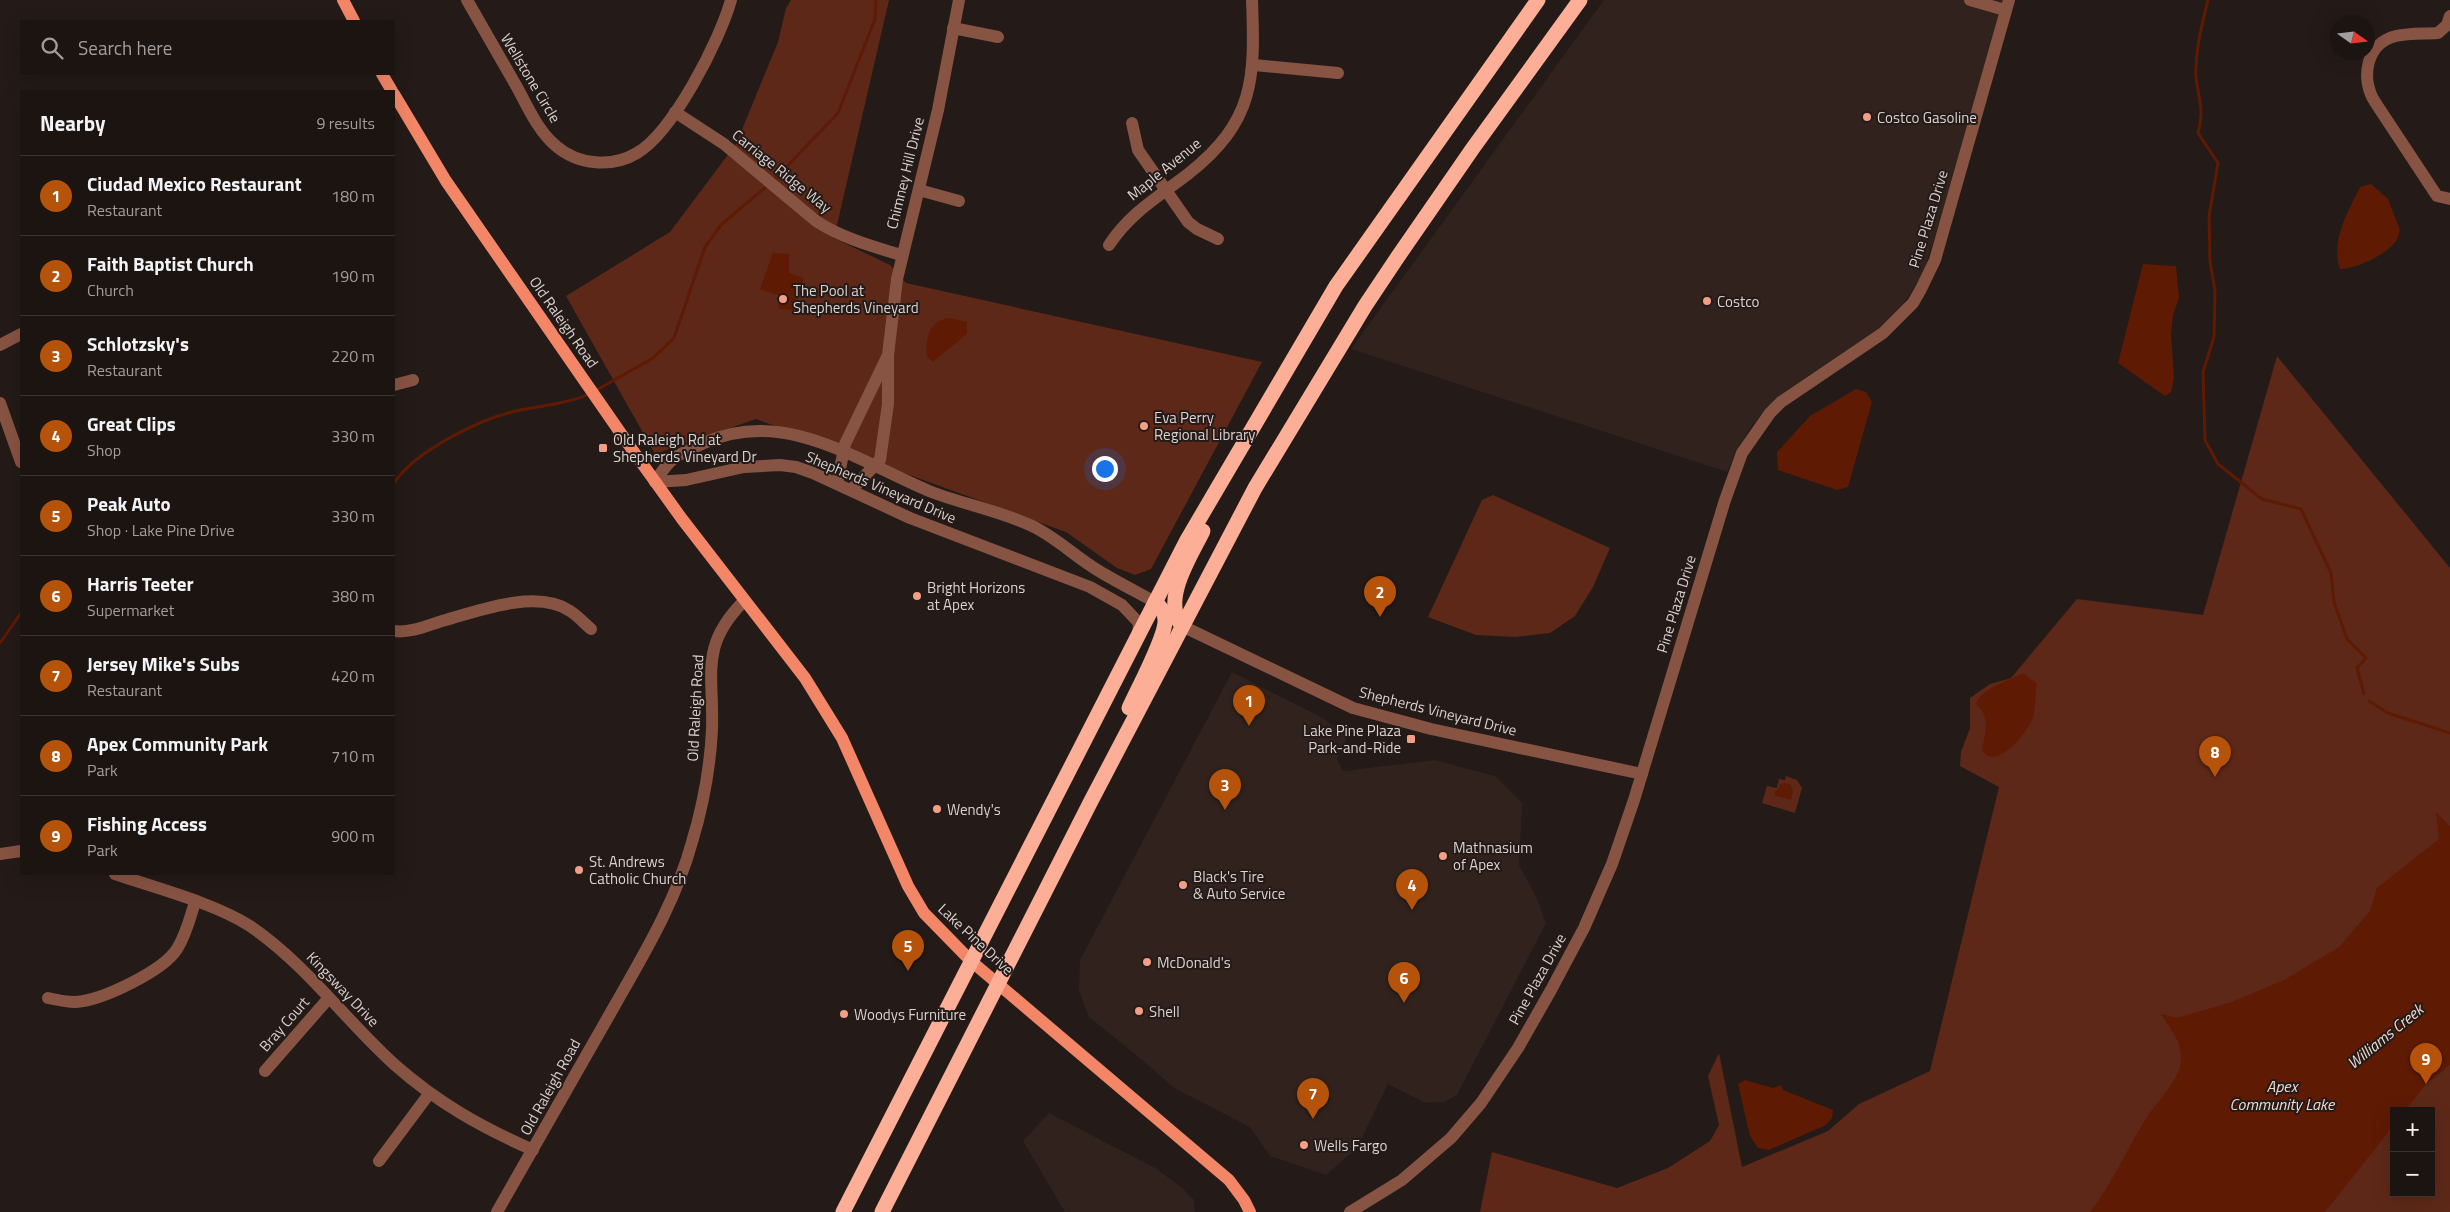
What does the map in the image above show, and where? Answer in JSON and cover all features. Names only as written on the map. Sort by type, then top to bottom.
[{"type":"highway","points":[[843,1212],[1188,540],[1336,286],[1538,0]]},
{"type":"highway","points":[[882,1212],[1182,626],[1255,488],[1365,306],[1473,148],[1580,0]]},
{"type":"highway","points":[[1182,626],[1174,612],[1173,598],[1238,454]]},
{"type":"highway","points":[[1121,745],[1120,727],[1161,637],[1165,621],[1162,609],[1155,602]]},
{"type":"main road","points":[[343,0],[353,20]]},
{"type":"main road","name":"Old Raleigh Road","points":[[382,75],[390,90]]},
{"type":"main road","name":"Old Raleigh Road","points":[[395,99],[446,181],[655,482],[744,601]]},
{"type":"main road","name":"Lake Pine Drive","points":[[744,601],[804,678],[842,738],[919,907],[971,961],[1229,1180],[1244,1200],[1250,1212]]},
{"type":"street","name":"Wellstone Circle","points":[[467,0],[532,114],[547,136],[568,154],[590,162],[603,163],[627,158],[650,143],[675,112],[712,50],[724,24],[731,0]]},
{"type":"street","name":"Chimney Hill Drive","points":[[850,490],[880,460],[888,404],[888,355],[901,255],[919,190],[959,0]]},
{"type":"street","name":"Maple Avenue","points":[[1109,245],[1138,209],[1187,174],[1221,143],[1240,113],[1247,97],[1254,65],[1252,0]]},
{"type":"street","points":[[1970,0],[2007,5]]},
{"type":"street","name":"Pine Plaza Drive","points":[[1350,1212],[1402,1180],[1450,1138],[1481,1103],[1518,1048],[1584,928],[1612,864],[1642,774],[1725,500],[1742,453],[1761,424],[1781,402],[1883,333],[1914,303],[1935,260],[2007,5]]},
{"type":"street","points":[[2450,16],[2447,25],[2438,33],[2394,36],[2380,43],[2370,56],[2366,73],[2369,94],[2437,196],[2450,199]]},
{"type":"street","points":[[953,28],[998,37]]},
{"type":"street","points":[[1254,65],[1338,73]]},
{"type":"street","name":"Carriage Ridge Way","points":[[675,112],[724,144],[816,221],[848,238],[901,255]]},
{"type":"street","points":[[1132,123],[1138,150],[1188,222],[1197,229],[1218,239]]},
{"type":"street","points":[[919,190],[959,201]]},
{"type":"street","points":[[0,345],[20,335]]},
{"type":"street","name":"Chimney Hill Drive","points":[[837,484],[842,452],[888,355]]},
{"type":"street","points":[[395,385],[413,380]]},
{"type":"street","points":[[0,403],[20,459]]},
{"type":"street","name":"Shepherds Vineyard Drive","points":[[655,482],[666,462],[728,433],[763,430],[795,434],[842,452],[931,492],[1030,525],[1098,571],[1155,602]]},
{"type":"street","name":"Shepherds Vineyard Drive","points":[[655,482],[686,480],[744,467],[780,465],[813,473],[910,518],[1066,577],[1107,595],[1132,614],[1138,622],[1138,636]]},
{"type":"street","name":"Old Raleigh Road","points":[[497,1212],[660,924],[681,878],[698,821],[710,755],[712,729],[711,663],[716,640],[727,618],[744,601]]},
{"type":"street","points":[[395,631],[411,631],[496,606],[527,602],[560,606],[570,611],[591,629]]},
{"type":"street","name":"Shepherds Vineyard Drive","points":[[1182,626],[1353,708],[1431,729],[1642,774]]},
{"type":"street","points":[[0,854],[20,851]]},
{"type":"street","name":"Kingsway Drive","points":[[118,875],[196,902],[247,925],[265,937],[308,974],[328,998],[394,1064],[429,1094],[460,1115],[533,1150]]},
{"type":"street","points":[[48,998],[81,1001],[147,976],[164,963],[176,949],[187,928],[196,902]]},
{"type":"street","name":"Bray Court","points":[[265,1071],[328,998]]},
{"type":"street","points":[[379,1161],[429,1094]]},
{"type":"shaded area","points":[[791,0],[889,0],[834,238],[890,265],[906,283],[1262,362],[1151,569],[1135,575],[1117,568],[1066,532],[756,419],[655,454],[566,296],[670,232],[736,144],[778,42],[786,8]]},
{"type":"shaded area","points":[[1604,0],[2003,0],[1944,208],[1922,277],[1902,305],[1878,329],[1784,392],[1768,408],[1753,424],[1739,446],[1727,472],[1351,349]]},
{"type":"shaded area","points":[[2277,356],[2450,568],[2450,1212],[1480,1212],[1492,1152],[1617,1188],[1668,1168],[1710,1141],[1719,1125],[1708,1076],[1719,1053],[1742,1167],[1828,1131],[1859,1104],[1930,1071],[1999,787],[1960,766],[1961,752],[1970,728],[1970,698],[1990,684],[2011,678],[2077,599],[2203,615]]},
{"type":"shaded area","points":[[1493,495],[1610,548],[1593,587],[1575,616],[1550,633],[1516,637],[1476,635],[1428,617],[1482,500]]},
{"type":"shaded area","points":[[1232,672],[1323,718],[1347,737],[1337,759],[1343,771],[1435,760],[1495,776],[1522,803],[1519,865],[1537,898],[1546,923],[1457,1095],[1444,1102],[1425,1103],[1388,1084],[1357,1148],[1326,1175],[1270,1156],[1250,1127],[1174,1088],[1089,1017],[1079,991],[1080,960]]},
{"type":"shaded area","points":[[1786,776],[1797,780],[1802,788],[1795,813],[1762,803],[1767,786],[1777,788],[1779,779],[1785,780]]},
{"type":"shaded area","points":[[1049,1113],[1155,1168],[1181,1187],[1194,1200],[1195,1212],[1065,1212],[1023,1141]]},
{"type":"water","points":[[2371,184],[2388,199],[2400,230],[2397,240],[2378,256],[2354,267],[2340,269],[2337,249],[2342,227],[2360,187]]},
{"type":"water","points":[[773,253],[789,254],[789,273],[804,278],[793,310],[779,309],[778,295],[760,289]]},
{"type":"water","points":[[2143,264],[2176,266],[2179,298],[2173,315],[2171,334],[2174,378],[2171,392],[2165,396],[2118,363]]},
{"type":"water","points":[[950,318],[967,322],[967,334],[933,362],[927,357],[927,343],[930,331],[937,322]]},
{"type":"water","points":[[1856,389],[1866,392],[1872,402],[1848,487],[1837,490],[1778,470],[1777,452],[1810,416]]},
{"type":"water","points":[[2023,673],[2037,684],[2033,718],[2023,735],[2009,749],[1994,757],[1988,756],[1982,750],[1986,726],[1984,714],[1976,704],[1979,698],[1989,689]]},
{"type":"water","points":[[1783,783],[1790,784],[1793,791],[1791,800],[1774,795],[1780,784],[1783,785]]},
{"type":"water","name":"Apex Community Lake","points":[[2436,812],[2450,826],[2450,1065],[2426,1084],[2408,1107],[2390,1107],[2390,1130],[2325,1212],[2090,1212],[2106,1189],[2147,1117],[2172,1083],[2179,1069],[2181,1062],[2180,1049],[2172,1031],[2161,1014],[2177,1018],[2232,1002],[2284,980],[2339,947],[2370,911],[2377,888],[2439,839]]},
{"type":"water","points":[[1745,1080],[1773,1088],[1781,1085],[1783,1090],[1833,1110],[1832,1118],[1826,1125],[1769,1150],[1758,1148],[1750,1136],[1738,1084]]},
{"type":"waterway","points":[[773,181],[838,113],[875,19],[876,0]]},
{"type":"waterway","points":[[2208,0],[2199,37],[2196,66],[2201,110],[2198,133],[2218,163],[2209,216],[2210,261],[2215,291],[2214,337],[2203,372],[2205,440],[2218,464],[2262,499],[2301,509],[2331,573],[2334,602],[2347,639],[2366,658],[2357,668],[2364,694]]},
{"type":"waterway","points":[[595,391],[653,358],[674,338],[705,247],[721,225],[768,185]]},
{"type":"waterway","points":[[395,482],[418,458],[472,426],[510,413],[566,402],[589,394]]},
{"type":"waterway","points":[[0,643],[20,614]]},
{"type":"waterway","points":[[2369,701],[2388,713],[2450,733]]},
{"type":"place","name":"Costco Gasoline","points":[[1867,117]]},
{"type":"place","name":"The Pool at Shepherds Vineyard","points":[[783,299]]},
{"type":"place","name":"Costco","points":[[1707,301]]},
{"type":"place","name":"Eva Perry Regional Library","points":[[1144,426]]},
{"type":"place","name":"Old Raleigh Rd at Shepherds Vineyard Dr","points":[[603,448]]},
{"type":"place","name":"Bright Horizons at Apex","points":[[917,596]]},
{"type":"place","name":"Faith Baptist Church","points":[[1380,617]]},
{"type":"place","name":"Ciudad Mexico Restaurant","points":[[1249,726]]},
{"type":"place","name":"Lake Pine Plaza Park-and-Ride","points":[[1411,739]]},
{"type":"place","name":"Apex Community Park","points":[[2215,777]]},
{"type":"place","name":"Wendy's","points":[[937,809]]},
{"type":"place","name":"Schlotzsky's","points":[[1225,810]]},
{"type":"place","name":"Mathnasium of Apex","points":[[1443,856]]},
{"type":"place","name":"St. Andrews Catholic Church","points":[[579,870]]},
{"type":"place","name":"Black's Tire & Auto Service","points":[[1183,885]]},
{"type":"place","name":"Great Clips","points":[[1412,910]]},
{"type":"place","name":"McDonald's","points":[[1147,962]]},
{"type":"place","name":"Peak Auto","points":[[908,971]]},
{"type":"place","name":"Harris Teeter","points":[[1404,1003]]},
{"type":"place","name":"Shell","points":[[1139,1011]]},
{"type":"place","name":"Woodys Furniture","points":[[844,1014]]},
{"type":"place","name":"Fishing Access","points":[[2426,1084]]},
{"type":"place","name":"Jersey Mike's Subs","points":[[1313,1119]]},
{"type":"place","name":"Wells Fargo","points":[[1304,1145]]},
{"type":"water label","name":"Williams Creek","points":[[2385,1036]]}]
